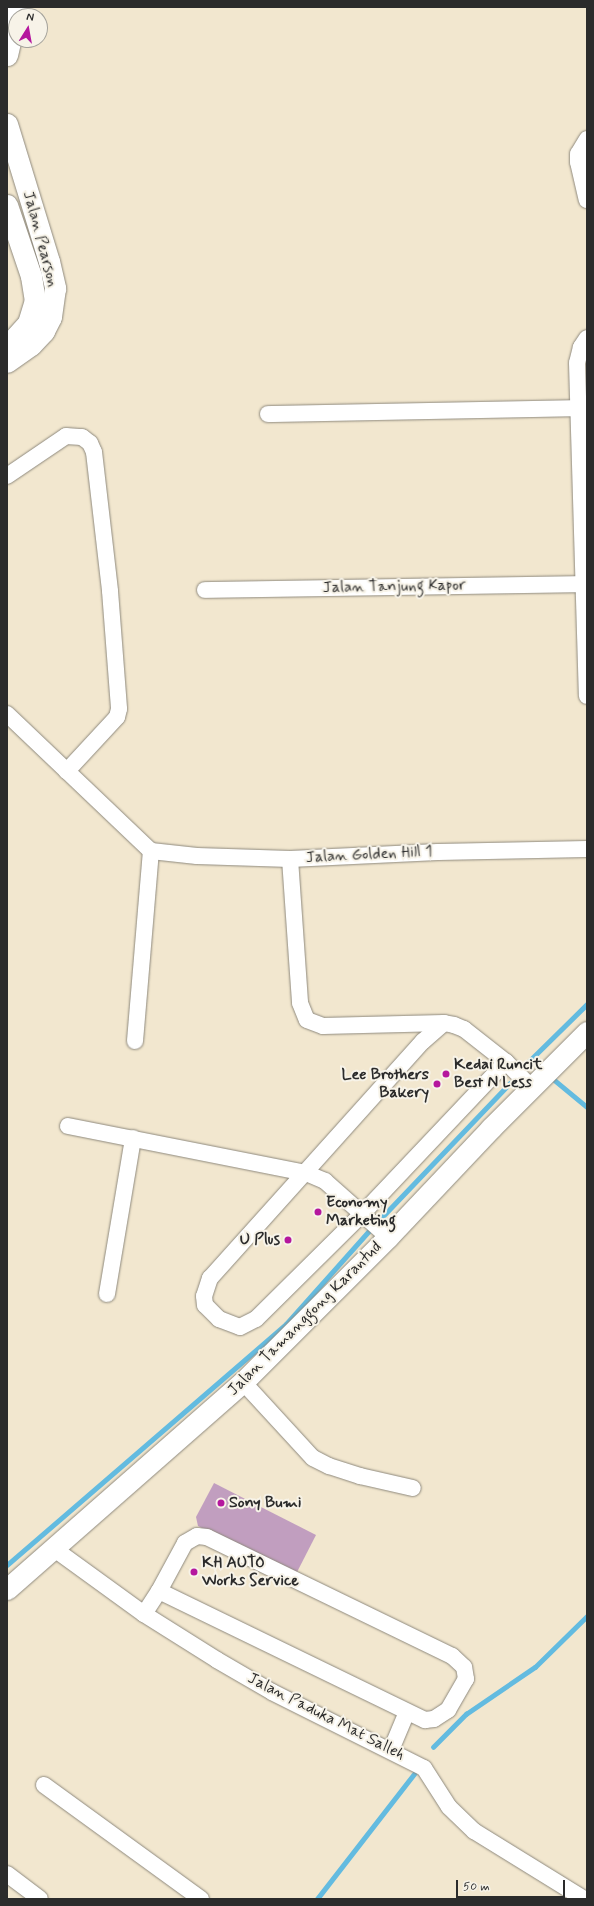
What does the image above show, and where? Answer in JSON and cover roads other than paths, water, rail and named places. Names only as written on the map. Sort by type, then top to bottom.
[{"type":"main road","points":[[7,55],[18,7]]},
{"type":"main road","name":"Jalan Pearson","points":[[7,124],[49,261],[55,288],[51,317],[44,331],[31,345],[7,362]]},
{"type":"main road","name":"Jalan Pearson","points":[[7,205],[31,276],[35,300],[28,324],[7,346]]},
{"type":"main road","name":"Jalan Tamanggong Karantud","points":[[7,1589],[242,1382],[388,1237],[491,1128],[587,1032]]},
{"type":"street","points":[[587,139],[581,149],[578,162],[587,200]]},
{"type":"street","points":[[587,338],[581,347],[577,363],[582,584],[587,696]]},
{"type":"street","points":[[268,414],[578,408]]},
{"type":"street","points":[[7,476],[66,436],[82,437],[90,443],[94,452],[110,591],[119,710],[116,717],[67,771]]},
{"type":"street","name":"Jalan Tanjung Kapor","points":[[205,590],[582,584]]},
{"type":"street","points":[[7,714],[151,851],[135,1041]]},
{"type":"street","name":"Jalan Golden Hill 1","points":[[151,851],[197,856],[290,859],[438,852],[587,849]]},
{"type":"street","points":[[290,859],[300,1003],[307,1020],[323,1026],[444,1023],[464,1029],[506,1062],[532,1088]]},
{"type":"street","points":[[444,1023],[423,1042],[210,1278],[204,1296],[206,1305],[219,1319],[230,1325],[247,1326],[362,1214],[506,1062]]},
{"type":"street","points":[[68,1126],[306,1173],[325,1181],[388,1237]]},
{"type":"street","points":[[107,1294],[133,1138]]},
{"type":"street","points":[[242,1382],[313,1458],[329,1466],[360,1476],[413,1488]]},
{"type":"street","points":[[144,1614],[159,1591],[185,1543],[197,1536],[207,1537],[460,1662],[467,1675],[466,1679],[448,1710],[434,1719],[425,1720],[159,1591]]},
{"type":"street","name":"Jalan Paduka Mat Salleh","points":[[53,1548],[144,1614],[272,1692],[391,1750],[424,1768],[449,1807],[474,1831],[584,1899]]},
{"type":"street","points":[[391,1750],[407,1712]]},
{"type":"street","points":[[44,1785],[201,1899]]},
{"type":"street","points":[[7,1874],[40,1899]]},
{"type":"waterway","points":[[524,1066],[587,1004]]},
{"type":"waterway","points":[[552,1078],[587,1107]]},
{"type":"waterway","points":[[382,1217],[510,1083]]},
{"type":"waterway","points":[[7,1565],[286,1324],[369,1231]]},
{"type":"waterway","points":[[433,1747],[466,1714],[535,1667],[587,1616]]},
{"type":"waterway","points":[[317,1899],[414,1774]]},
{"type":"place","name":"Kedai Runcit Best N Less","points":[[446,1074]]},
{"type":"place","name":"Lee Brothers Bakery","points":[[437,1084]]},
{"type":"place","name":"Economy Marketing","points":[[318,1212]]},
{"type":"place","name":"U Plus","points":[[288,1240]]},
{"type":"place","name":"Sony Bumi","points":[[221,1503]]},
{"type":"place","name":"KH AUTO Works Service","points":[[194,1572]]}]
